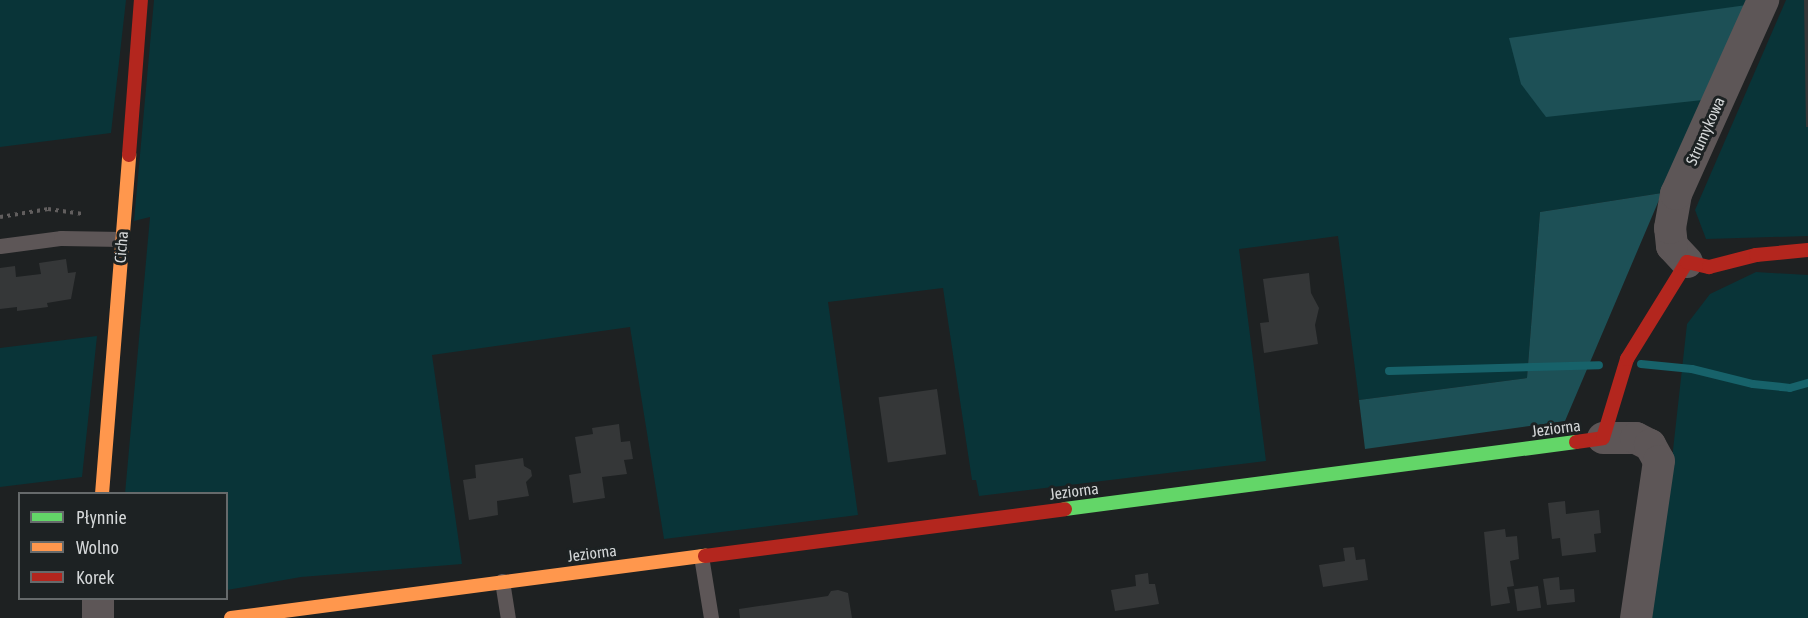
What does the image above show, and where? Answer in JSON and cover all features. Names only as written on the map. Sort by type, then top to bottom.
[{"type":"street","name":"Cicha","points":[[102,492],[141,0]]},
{"type":"street","name":"Strumykowa","points":[[1687,262],[1672,246],[1670,228],[1676,194],[1763,0]]},
{"type":"street","points":[[1687,262],[1709,267],[1756,255],[1808,250]]},
{"type":"street","name":"Jeziorna","points":[[231,618],[313,612],[502,581],[1604,438],[1627,359],[1687,262]]},
{"type":"street","points":[[1604,438],[1636,438],[1650,445],[1657,453],[1659,461],[1636,618]]},
{"type":"street","points":[[98,600],[98,618]]},
{"type":"lane","points":[[0,246],[61,238],[122,239]]},
{"type":"lane","points":[[701,556],[711,618]]},
{"type":"lane","points":[[502,581],[508,618]]},
{"type":"shaded area","points":[[0,0],[126,0],[111,133],[0,147]]},
{"type":"shaded area","points":[[154,0],[1756,0],[1712,99],[1662,193],[1540,212],[1527,378],[1359,400],[1338,236],[1239,249],[1266,461],[979,496],[976,480],[972,480],[943,288],[828,302],[858,515],[664,539],[630,327],[432,355],[462,564],[301,577],[228,590],[228,492],[125,492],[150,217],[134,221]]},
{"type":"shaded area","points":[[1786,0],[1808,0],[1808,236],[1706,239],[1695,210]]},
{"type":"shaded area","points":[[1754,4],[1712,99],[1546,117],[1521,84],[1509,38]]},
{"type":"shaded area","points":[[1662,193],[1565,421],[1365,449],[1359,400],[1527,378],[1540,212]]},
{"type":"shaded area","points":[[1756,272],[1808,275],[1808,618],[1647,618],[1671,468],[1687,324],[1710,294]]},
{"type":"shaded area","points":[[97,336],[82,477],[0,487],[0,348]]},
{"type":"building","points":[[1804,0],[1808,0],[1808,127],[1806,127]]},
{"type":"building","points":[[66,259],[68,273],[76,272],[71,299],[47,303],[48,307],[17,311],[17,307],[0,309],[0,268],[15,266],[16,277],[41,274],[39,263]]},
{"type":"building","points":[[1309,273],[1311,293],[1319,308],[1315,325],[1318,344],[1264,353],[1260,323],[1269,322],[1263,279]]},
{"type":"building","points":[[937,389],[946,454],[888,463],[879,397]]},
{"type":"building","points":[[619,424],[621,442],[630,441],[633,459],[624,460],[627,474],[602,477],[605,498],[573,503],[569,475],[581,473],[575,437],[593,434],[592,428]]},
{"type":"building","points":[[523,458],[524,466],[531,470],[532,476],[526,482],[529,496],[497,501],[498,515],[469,520],[463,480],[476,478],[475,465]]},
{"type":"building","points":[[1565,501],[1566,514],[1599,510],[1601,533],[1594,534],[1596,552],[1562,556],[1560,538],[1552,539],[1548,503]]},
{"type":"building","points":[[1505,529],[1506,537],[1517,536],[1519,559],[1510,561],[1514,586],[1507,587],[1510,603],[1491,606],[1484,532]]},
{"type":"building","points":[[1354,547],[1356,560],[1365,559],[1368,580],[1323,587],[1319,565],[1345,561],[1343,548]]},
{"type":"building","points":[[1148,573],[1149,584],[1155,584],[1159,604],[1115,611],[1111,590],[1136,586],[1135,575]]},
{"type":"building","points":[[1559,577],[1560,590],[1574,589],[1575,602],[1547,605],[1543,579]]},
{"type":"building","points":[[1538,586],[1541,608],[1517,611],[1514,589]]},
{"type":"building","points":[[838,590],[848,593],[852,618],[740,618],[739,609],[828,596],[831,591]]},
{"type":"waterway","points":[[1641,364],[1692,369],[1753,384],[1790,388],[1808,383]]},
{"type":"waterway","points":[[1389,371],[1599,365]]},
{"type":"traffic: fast","points":[[1065,509],[1576,442]]},
{"type":"traffic: slow","points":[[102,492],[129,155]]},
{"type":"traffic: slow","points":[[231,618],[705,556]]},
{"type":"traffic: jam","points":[[129,155],[141,0]]},
{"type":"traffic: jam","points":[[1576,442],[1603,438],[1627,359],[1687,262],[1709,267],[1756,255],[1808,250]]},
{"type":"traffic: jam","points":[[705,556],[1065,509]]}]
